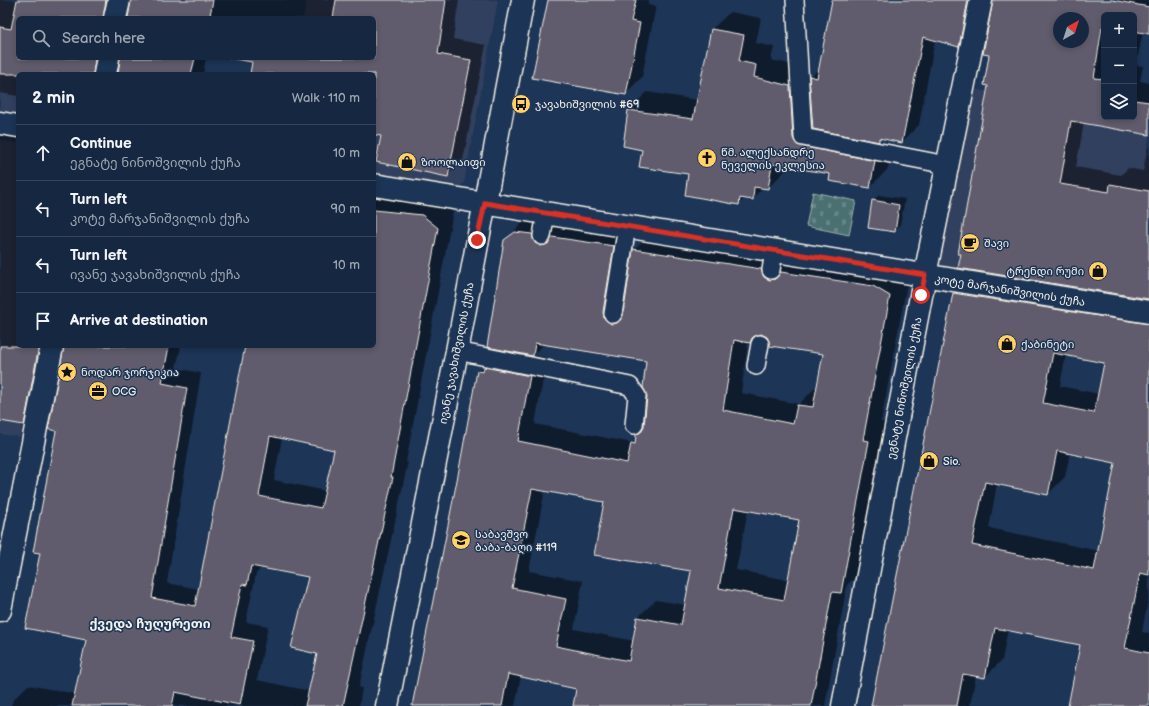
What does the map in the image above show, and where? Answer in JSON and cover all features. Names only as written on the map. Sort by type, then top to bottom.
[{"type":"street","points":[[115,16],[119,0]]},
{"type":"street","name":"ივანე ჯავახიშვილის ქუჩა","points":[[387,706],[457,351],[522,0]]},
{"type":"street","name":"ეგნატე ნინოშვილის ქუჩა","points":[[843,706],[925,275],[981,0]]},
{"type":"street","points":[[105,72],[108,60]]},
{"type":"street","points":[[0,123],[16,126]]},
{"type":"street","name":"კოტე მარჯანიშვილის ქუჩა","points":[[376,185],[627,226],[772,260],[925,275],[1149,312]]},
{"type":"street","points":[[0,610],[52,348]]},
{"type":"lane","points":[[795,0],[803,137],[947,165]]},
{"type":"lane","points":[[542,236],[546,213]]},
{"type":"lane","points":[[613,314],[627,226]]},
{"type":"lane","points":[[756,366],[760,344]]},
{"type":"lane","points":[[457,351],[630,386],[637,396],[634,425]]},
{"type":"shaded area","points":[[0,0],[99,0],[27,16],[16,16],[16,60],[18,60],[18,72],[16,72],[16,114],[0,111]]},
{"type":"shaded area","points":[[307,0],[498,0],[464,183],[454,191],[376,177],[376,72],[303,72],[364,60],[376,60],[376,16],[303,16]]},
{"type":"shaded area","points":[[963,87],[1101,113],[1101,120],[1131,120],[1149,122],[1149,312],[925,275]]},
{"type":"shaded area","points":[[0,140],[16,143],[16,348],[18,348],[26,403],[20,437],[0,434]]},
{"type":"green space","points":[[813,192],[856,201],[849,235],[806,226]]},
{"type":"building","points":[[17,0],[106,0],[103,16],[16,16],[16,60],[95,60],[93,72],[16,72],[16,74],[0,74],[0,27],[11,29]]},
{"type":"building","points":[[131,0],[213,0],[210,15],[216,16],[128,16]]},
{"type":"building","points":[[336,0],[446,0],[438,54],[471,60],[448,177],[376,162],[381,136],[376,135],[376,72],[250,72],[252,62],[240,60],[376,60],[376,16],[333,16]]},
{"type":"building","points":[[548,0],[636,0],[631,21],[640,23],[626,95],[532,78]]},
{"type":"building","points":[[832,0],[968,0],[959,47],[923,37],[902,143],[879,138],[879,142],[813,129],[809,76],[817,78]]},
{"type":"building","points":[[993,0],[1112,0],[1149,7],[1149,34],[1137,32],[1137,12],[1101,12],[1101,33],[1094,78],[1101,79],[1101,120],[1137,120],[1137,100],[1149,102],[1149,135],[1071,121],[1060,184],[1109,192],[1110,184],[1149,191],[1149,299],[958,268],[961,254],[958,254],[988,86],[984,85],[989,55],[983,54]]},
{"type":"building","points":[[711,29],[744,35],[739,61],[756,65],[754,77],[790,86],[793,138],[797,145],[875,161],[870,188],[829,181],[830,174],[772,164],[768,189],[754,187],[753,200],[740,198],[739,205],[685,195],[688,174],[639,167],[642,150],[623,146],[628,110],[693,119]]},
{"type":"building","points":[[120,60],[194,60],[192,72],[118,72]]},
{"type":"building","points":[[872,200],[899,205],[895,232],[868,228]]},
{"type":"building","points":[[376,210],[422,215],[438,228],[391,477],[393,477],[343,706],[305,706],[317,654],[291,648],[308,577],[251,566],[247,585],[242,584],[231,637],[253,641],[240,705],[175,692],[172,706],[72,706],[86,640],[25,628],[40,553],[33,552],[56,431],[48,429],[64,348],[169,348],[162,383],[187,388],[152,598],[195,606],[245,348],[376,348]],"holes":[[[270,436],[334,450],[321,508],[259,496]]]},
{"type":"building","points":[[515,232],[532,234],[535,243],[541,246],[549,243],[552,237],[614,246],[603,312],[604,318],[611,324],[617,323],[623,316],[633,249],[761,269],[764,277],[770,280],[775,279],[781,272],[873,286],[890,296],[863,440],[869,441],[841,593],[832,592],[811,706],[573,706],[576,689],[508,674],[502,706],[412,706],[477,371],[483,372],[484,367],[530,376],[518,441],[627,463],[631,443],[635,444],[636,435],[642,431],[644,426],[647,397],[643,387],[646,361],[535,343],[533,356],[487,347],[504,240]],"holes":[[[761,334],[767,337],[770,346],[823,354],[813,407],[797,405],[793,424],[723,410],[734,340],[750,343],[753,337]],[[532,489],[604,502],[594,555],[691,571],[681,625],[637,617],[629,661],[556,646],[566,599],[512,588]],[[734,508],[799,520],[784,600],[719,588]]]},
{"type":"building","points":[[953,293],[1149,324],[1149,575],[1140,573],[1125,648],[1149,653],[1149,706],[1068,706],[1080,645],[995,628],[985,678],[963,674],[957,706],[871,706]],"holes":[[[1053,353],[1104,363],[1094,413],[1043,403]],[[1057,451],[1115,463],[1094,570],[972,545],[985,482],[1048,495]]]},
{"type":"building","points":[[0,346],[39,348],[24,425],[0,421]]},
{"type":"place","name":"ჯავახიშვილის #69","points":[[521,104]]},
{"type":"place","name":"წმ. ალექსანდრე ნეველის ეკლესია","points":[[707,158]]},
{"type":"place","name":"ზოოლაიფი","points":[[407,162]]},
{"type":"place","name":"შავი","points":[[970,243]]},
{"type":"place","name":"ტრენდი რუმი","points":[[1098,271]]},
{"type":"place","name":"ქაბინეტი","points":[[1007,344]]},
{"type":"place","name":"ნოდარ ჯორჯიკია","points":[[67,372]]},
{"type":"place","name":"OCG","points":[[98,391]]},
{"type":"place","name":"Sio.","points":[[929,461]]},
{"type":"place","name":"საბავშვო ბაბა-ბაღი #119","points":[[461,540]]},
{"type":"district","name":"ქვედა ჩუღურეთი","points":[[150,623]]},
{"type":"route","points":[[477,240],[485,203],[925,275],[921,295]]}]
